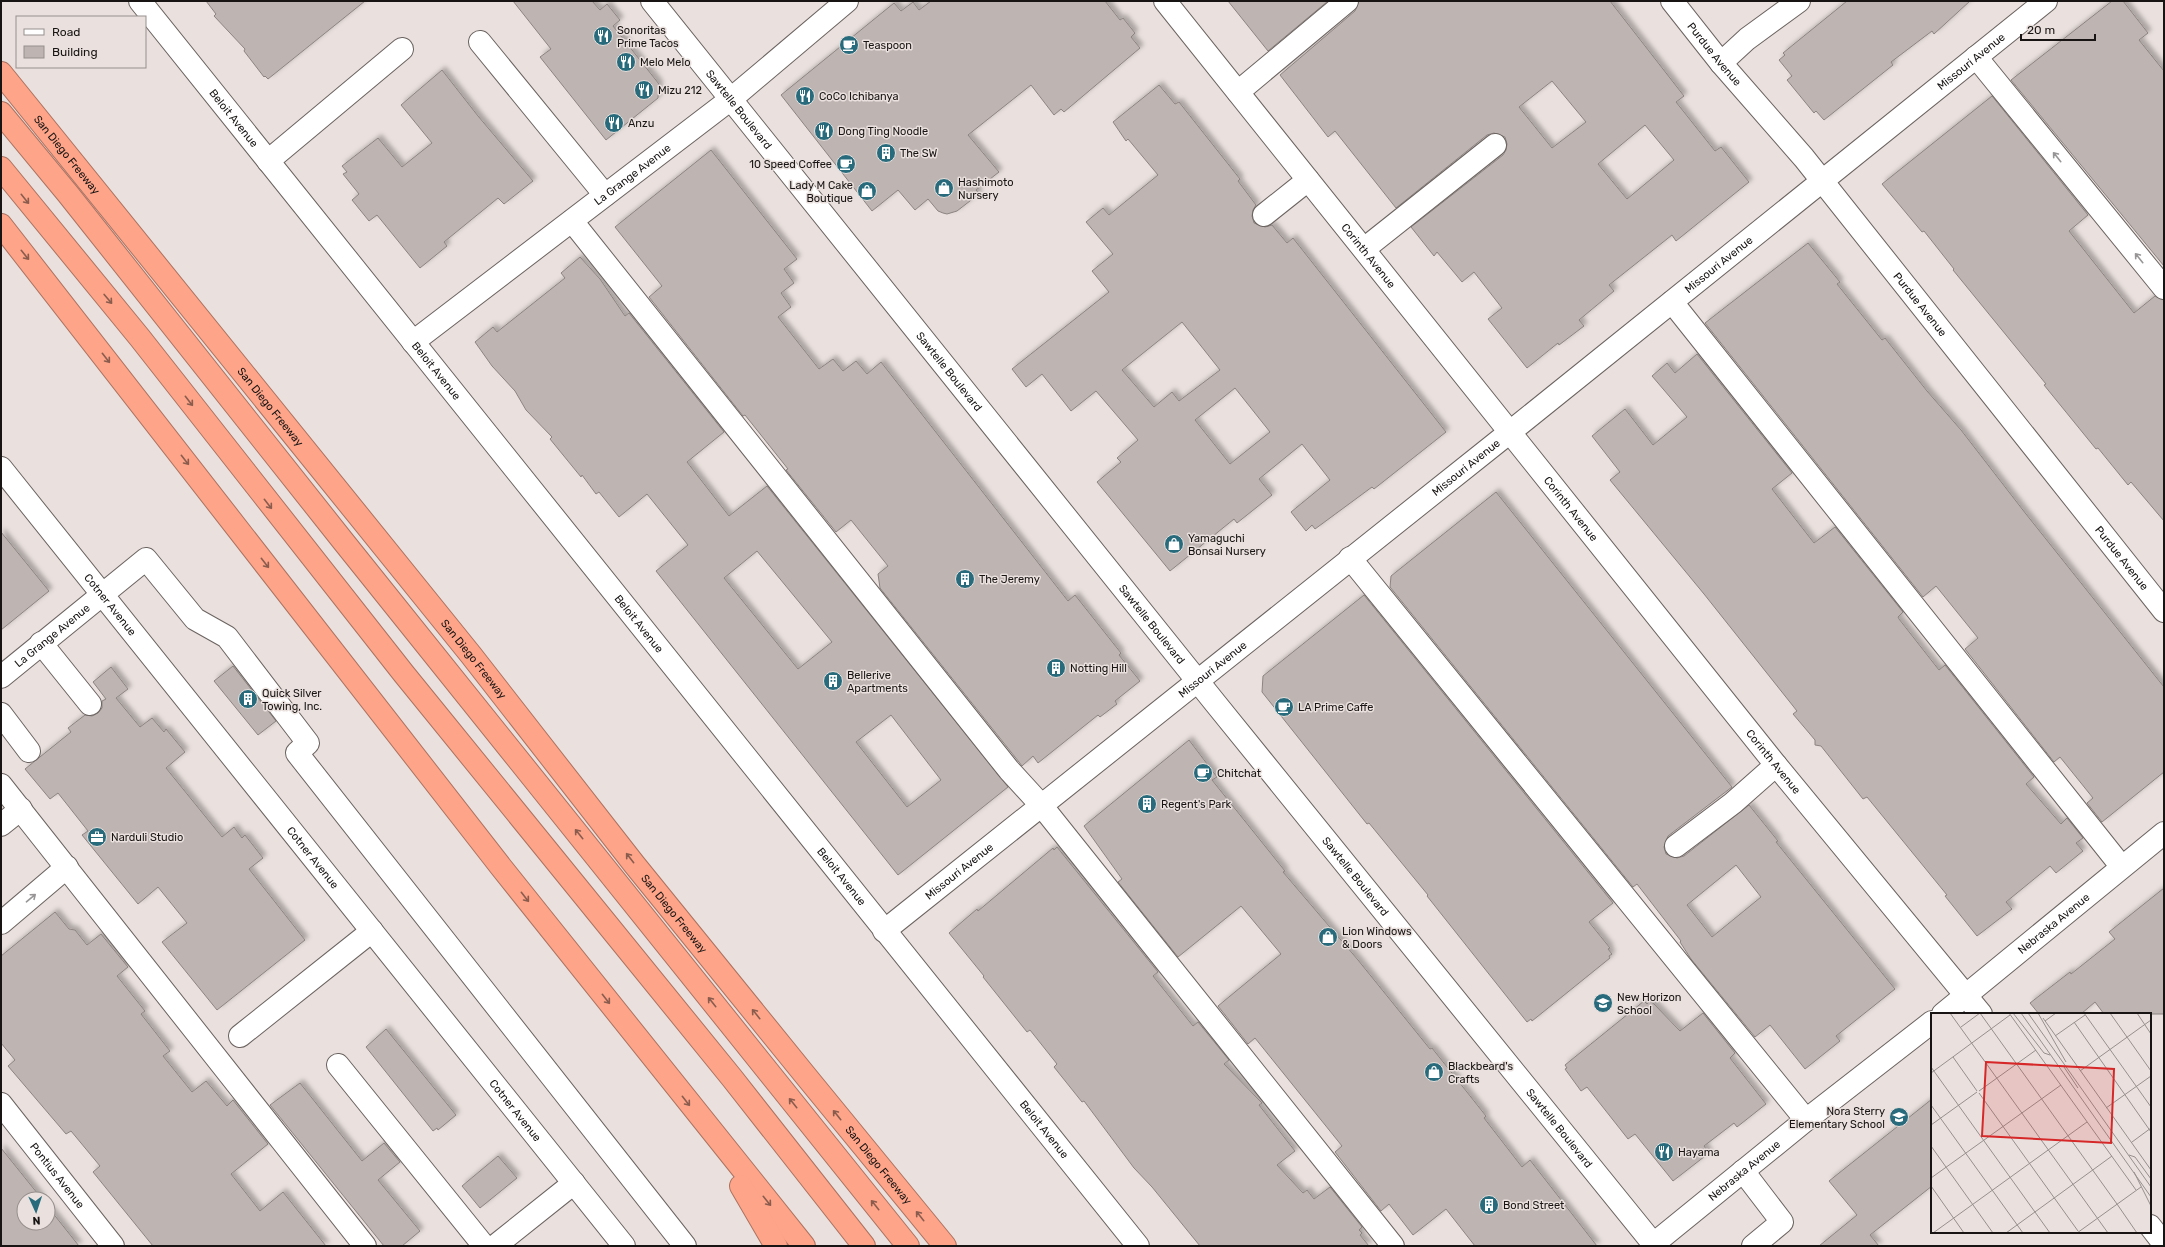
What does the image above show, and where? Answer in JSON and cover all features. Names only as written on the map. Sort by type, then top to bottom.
[{"type":"highway","name":"San Diego Freeway","points":[[1,73],[471,655],[634,864],[805,1076],[945,1246]]},
{"type":"highway","points":[[1,113],[68,194],[343,541],[908,1246]]},
{"type":"highway","points":[[1,168],[140,338],[408,680],[732,1078],[864,1246]]},
{"type":"highway","points":[[1,225],[501,866],[707,1127],[804,1246]]},
{"type":"highway","points":[[707,1127],[776,1246]]},
{"type":"street","name":"Beloit Avenue","points":[[140,1],[1138,1246]]},
{"type":"street","name":"Sawtelle Boulevard","points":[[652,1],[1653,1245]]},
{"type":"street","name":"La Grange Avenue","points":[[413,342],[731,99],[847,1]]},
{"type":"street","name":"Corinth Avenue","points":[[1165,1],[1776,765],[1980,1013]]},
{"type":"street","points":[[1238,92],[1347,1]]},
{"type":"street","name":"Purdue Avenue","points":[[1672,1],[1721,63],[1804,158],[1821,182],[2164,611]]},
{"type":"street","points":[[1721,63],[1747,38],[1798,1]]},
{"type":"street","name":"Missouri Avenue","points":[[884,931],[1350,558],[1510,432],[2046,1]]},
{"type":"street","points":[[480,42],[605,195]]},
{"type":"street","points":[[268,161],[402,49]]},
{"type":"street","points":[[1976,57],[2164,288]]},
{"type":"street","points":[[1364,249],[1495,146]]},
{"type":"street","points":[[1264,215],[1308,180]]},
{"type":"street","points":[[572,221],[1009,770],[1041,805],[1393,1246]]},
{"type":"street","points":[[1672,302],[2121,866]]},
{"type":"street","name":"Cotner Avenue","points":[[1,468],[624,1246]]},
{"type":"street","points":[[1350,558],[1806,1120]]},
{"type":"street","name":"La Grange Avenue","points":[[1,677],[102,593],[146,559],[196,619],[227,637],[308,743],[297,753],[685,1246]]},
{"type":"street","points":[[41,644],[90,704]]},
{"type":"street","points":[[1,714],[29,751]]},
{"type":"street","points":[[1676,846],[1733,803],[1776,765]]},
{"type":"street","points":[[1,785],[365,1246]]},
{"type":"street","points":[[1,825],[21,809]]},
{"type":"street","name":"Nebraska Avenue","points":[[1944,1013],[2121,866],[2164,833]]},
{"type":"street","points":[[1,923],[67,867]]},
{"type":"street","points":[[240,1036],[372,931]]},
{"type":"street","name":"Nebraska Avenue","points":[[1653,1245],[1806,1120],[1931,1023]]},
{"type":"street","points":[[338,1065],[484,1246]]},
{"type":"street","name":"Pontius Avenue","points":[[1,1104],[114,1246]]},
{"type":"street","points":[[1743,1171],[1782,1222],[1753,1246]]},
{"type":"street","points":[[495,1246],[574,1182]]},
{"type":"street","points":[[2151,1227],[2164,1244]]},
{"type":"building","points":[[206,1],[365,1],[268,79],[265,76],[264,77],[244,51],[245,49],[214,16],[216,14]]},
{"type":"building","points":[[513,1],[592,1],[600,10],[607,4],[620,20],[613,26],[659,84],[658,98],[606,140],[540,57],[551,49]]},
{"type":"building","name":"The SW","points":[[931,1],[1105,1],[1120,20],[1123,18],[1135,33],[1131,37],[1140,48],[1064,112],[1061,109],[1054,115],[1031,85],[968,135],[999,172],[976,190],[979,194],[957,211],[947,214],[938,211],[928,199],[915,210],[898,190],[872,211],[781,95],[894,3],[901,11],[913,2],[919,10]]},
{"type":"building","points":[[1228,1],[1328,1],[1268,51]]},
{"type":"building","points":[[1359,1],[1610,1],[1684,96],[1676,102],[1715,151],[1721,147],[1749,182],[1676,241],[1672,235],[1609,285],[1614,291],[1579,320],[1584,326],[1559,345],[1558,343],[1527,368],[1488,319],[1502,308],[1474,272],[1462,282],[1437,252],[1434,256],[1411,227],[1503,155],[1507,144],[1505,137],[1494,133],[1487,135],[1396,208],[1335,131],[1328,137],[1280,75],[1355,11]],"holes":[[[1552,81],[1586,122],[1552,148],[1519,107]],[[1645,125],[1674,160],[1627,199],[1598,164]]]},
{"type":"building","points":[[1847,1],[1970,1],[1934,34],[1932,31],[1891,62],[1893,65],[1824,120],[1816,111],[1814,113],[1787,80],[1792,76],[1779,60],[1785,55],[1783,53]]},
{"type":"building","points":[[2112,1],[2123,1],[2148,33],[2139,40],[2164,71],[2164,266],[2011,80]]},
{"type":"building","points":[[442,70],[478,116],[533,181],[504,204],[498,198],[444,242],[447,246],[420,268],[377,215],[369,221],[352,200],[359,194],[343,174],[347,172],[342,166],[378,138],[402,167],[432,143],[401,105]]},
{"type":"building","points":[[1159,85],[1175,104],[1179,102],[1240,179],[1238,181],[1256,205],[1252,216],[1254,223],[1265,227],[1272,225],[1287,243],[1293,238],[1446,432],[1374,489],[1372,487],[1315,529],[1312,525],[1306,531],[1291,512],[1330,480],[1302,444],[1259,479],[1272,495],[1237,523],[1234,519],[1170,571],[1097,482],[1121,462],[1117,458],[1138,440],[1096,391],[1071,411],[1042,374],[1026,387],[1012,369],[1109,292],[1092,271],[1113,254],[1086,222],[1103,208],[1109,215],[1158,175],[1128,139],[1126,141],[1113,122]],"holes":[[[1182,322],[1220,370],[1179,401],[1172,392],[1154,407],[1122,370]],[[1235,388],[1270,432],[1230,464],[1195,420]]]},
{"type":"building","points":[[1992,96],[2088,215],[2069,231],[2134,313],[2155,296],[2164,300],[2164,521],[2131,482],[2128,485],[2098,448],[2096,449],[2044,385],[2046,384],[1953,270],[1954,269],[1924,231],[1922,232],[1882,184]]},
{"type":"building","points":[[711,150],[797,259],[784,269],[794,283],[781,293],[791,307],[778,317],[819,369],[833,359],[843,371],[856,361],[867,374],[881,362],[1068,601],[1075,595],[1121,653],[1119,655],[1140,681],[1115,701],[1117,704],[1100,717],[1098,715],[1038,763],[1033,756],[1022,766],[880,588],[878,574],[888,566],[851,520],[836,532],[786,470],[788,469],[745,415],[743,416],[649,297],[662,286],[615,227]]},
{"type":"building","points":[[1808,243],[1840,282],[1837,284],[1882,340],[1885,338],[1927,391],[1961,430],[2164,687],[2164,772],[2102,822],[2087,803],[2093,798],[2060,757],[2054,762],[1965,649],[1978,638],[1936,586],[1923,597],[1705,323]]},
{"type":"building","points":[[580,257],[600,279],[625,316],[629,313],[724,432],[687,462],[729,516],[767,486],[1008,787],[898,875],[656,571],[688,545],[647,494],[619,517],[599,492],[596,494],[582,475],[581,477],[550,439],[552,437],[526,410],[515,391],[492,366],[475,342],[493,327],[497,332],[565,278],[561,273]],"holes":[[[757,551],[832,642],[798,669],[724,578]],[[891,715],[941,780],[907,807],[856,742]]]},
{"type":"building","points":[[1697,354],[1792,473],[1772,489],[1814,543],[1835,527],[1903,612],[1898,617],[1899,619],[1939,670],[1945,665],[2034,777],[2026,784],[2061,824],[2067,818],[2083,838],[2076,843],[2083,851],[2056,873],[2050,866],[2006,902],[2012,909],[1977,936],[1945,896],[1947,895],[1867,797],[1863,799],[1821,746],[1815,745],[1815,740],[1793,714],[1797,711],[1704,594],[1610,480],[1620,472],[1592,436],[1625,409],[1653,445],[1687,417],[1652,376],[1667,363],[1675,373]]},
{"type":"building","points":[[1496,492],[1732,787],[1668,836],[1664,847],[1666,854],[1677,858],[1684,856],[1749,805],[1778,841],[1776,842],[1895,989],[1836,1036],[1840,1041],[1805,1069],[1770,1025],[1755,1037],[1691,959],[1680,942],[1681,941],[1637,884],[1633,887],[1390,587],[1391,576]],"holes":[[[1736,865],[1761,897],[1712,937],[1687,905]]]},
{"type":"building","points":[[1,532],[49,591],[1,630]]},
{"type":"building","points":[[1364,595],[1613,903],[1589,922],[1610,948],[1608,949],[1612,954],[1609,956],[1610,958],[1532,1021],[1531,1019],[1527,1022],[1427,896],[1428,895],[1369,823],[1367,824],[1262,692],[1263,676]]},
{"type":"building","name":"Quick Silver Towing, Inc.","points":[[233,666],[276,721],[258,735],[214,681]]},
{"type":"building","points":[[111,667],[128,689],[116,698],[140,727],[152,718],[164,732],[166,729],[185,752],[166,768],[222,837],[234,827],[242,838],[245,835],[263,858],[249,869],[305,940],[217,1010],[162,942],[187,923],[158,887],[138,904],[82,835],[88,831],[58,793],[50,799],[25,769],[71,732],[68,728],[85,715],[92,716],[98,713],[102,708],[102,701],[106,699],[93,682]]},
{"type":"building","points":[[1189,740],[1217,777],[1212,780],[1285,871],[1283,872],[1358,960],[1430,1049],[1432,1048],[1486,1116],[1484,1118],[1522,1167],[1530,1160],[1597,1246],[1475,1246],[1446,1209],[1413,1235],[1389,1204],[1381,1211],[1335,1152],[1342,1146],[1255,1038],[1248,1044],[1218,1006],[1281,954],[1241,906],[1178,957],[1118,882],[1122,879],[1084,826]]},
{"type":"building","points":[[1057,847],[1158,972],[1153,976],[1193,1026],[1198,1022],[1229,1060],[1224,1064],[1262,1103],[1259,1105],[1295,1151],[1277,1165],[1303,1193],[1307,1190],[1314,1199],[1330,1187],[1362,1227],[1359,1230],[1362,1233],[1360,1235],[1369,1246],[1200,1246],[1152,1187],[1134,1168],[1084,1101],[1082,1102],[1054,1067],[1057,1064],[1030,1030],[1027,1032],[983,977],[984,976],[949,933],[977,909],[978,911],[1053,848],[1054,850]]},
{"type":"building","points":[[2164,888],[2164,1014],[2103,1013],[2095,1002],[2082,1013],[2038,1013],[2030,1003],[2070,972],[2071,974],[2115,939],[2109,932]]},
{"type":"building","points":[[55,912],[69,929],[75,930],[87,945],[101,934],[128,967],[117,976],[145,1011],[141,1014],[170,1051],[163,1056],[192,1092],[206,1081],[227,1106],[233,1100],[268,1144],[231,1174],[260,1211],[283,1192],[326,1246],[153,1246],[93,1172],[100,1166],[71,1131],[66,1134],[8,1066],[15,1060],[1,1043],[1,956]]},
{"type":"building","points":[[1644,1001],[1647,1004],[1650,1001],[1654,1004],[1680,1031],[1703,1013],[1735,1053],[1730,1058],[1766,1104],[1737,1127],[1734,1123],[1704,1146],[1709,1153],[1673,1181],[1635,1134],[1628,1139],[1587,1087],[1581,1091],[1565,1069],[1567,1068],[1565,1065]]},
{"type":"building","points":[[386,1029],[456,1115],[438,1130],[437,1128],[433,1131],[366,1047]]},
{"type":"building","points":[[300,1083],[362,1161],[384,1143],[400,1162],[378,1180],[420,1231],[402,1246],[384,1246],[270,1105]]},
{"type":"building","points":[[1931,1100],[1931,1187],[1870,1235],[1879,1246],[1819,1246],[1857,1215],[1829,1181]]},
{"type":"building","points":[[1,1148],[36,1191],[16,1191],[16,1231],[56,1231],[56,1217],[79,1246],[1,1246]]},
{"type":"building","points":[[498,1156],[517,1178],[480,1208],[462,1186]]},
{"type":"place","name":"Sonoritas Prime Tacos","points":[[603,36]]},
{"type":"place","name":"Teaspoon","points":[[849,45]]},
{"type":"place","name":"Melo Melo","points":[[626,62]]},
{"type":"place","name":"Mizu 212","points":[[644,90]]},
{"type":"place","name":"CoCo Ichibanya","points":[[805,96]]},
{"type":"place","name":"Anzu","points":[[614,123]]},
{"type":"place","name":"Dong Ting Noodle","points":[[824,131]]},
{"type":"place","name":"The SW","points":[[886,153]]},
{"type":"place","name":"10 Speed Coffee","points":[[846,164]]},
{"type":"place","name":"Hashimoto Nursery","points":[[944,188]]},
{"type":"place","name":"Lady M Cake Boutique","points":[[867,191]]},
{"type":"place","name":"Yamaguchi Bonsai Nursery","points":[[1174,544]]},
{"type":"place","name":"The Jeremy","points":[[965,579]]},
{"type":"place","name":"Notting Hill","points":[[1056,668]]},
{"type":"place","name":"Bellerive Apartments","points":[[833,681]]},
{"type":"place","name":"Quick Silver Towing, Inc.","points":[[248,699]]},
{"type":"place","name":"LA Prime Caffe","points":[[1284,707]]},
{"type":"place","name":"Chitchat","points":[[1203,773]]},
{"type":"place","name":"Regent's Park","points":[[1147,804]]},
{"type":"place","name":"Narduli Studio","points":[[97,837]]},
{"type":"place","name":"Lion Windows & Doors","points":[[1328,937]]},
{"type":"place","name":"New Horizon School","points":[[1603,1003]]},
{"type":"place","name":"Blackbeard's Crafts","points":[[1434,1072]]},
{"type":"place","name":"Nora Sterry Elementary School","points":[[1899,1117]]},
{"type":"place","name":"Hayama","points":[[1664,1152]]},
{"type":"place","name":"Bond Street","points":[[1489,1205]]}]
